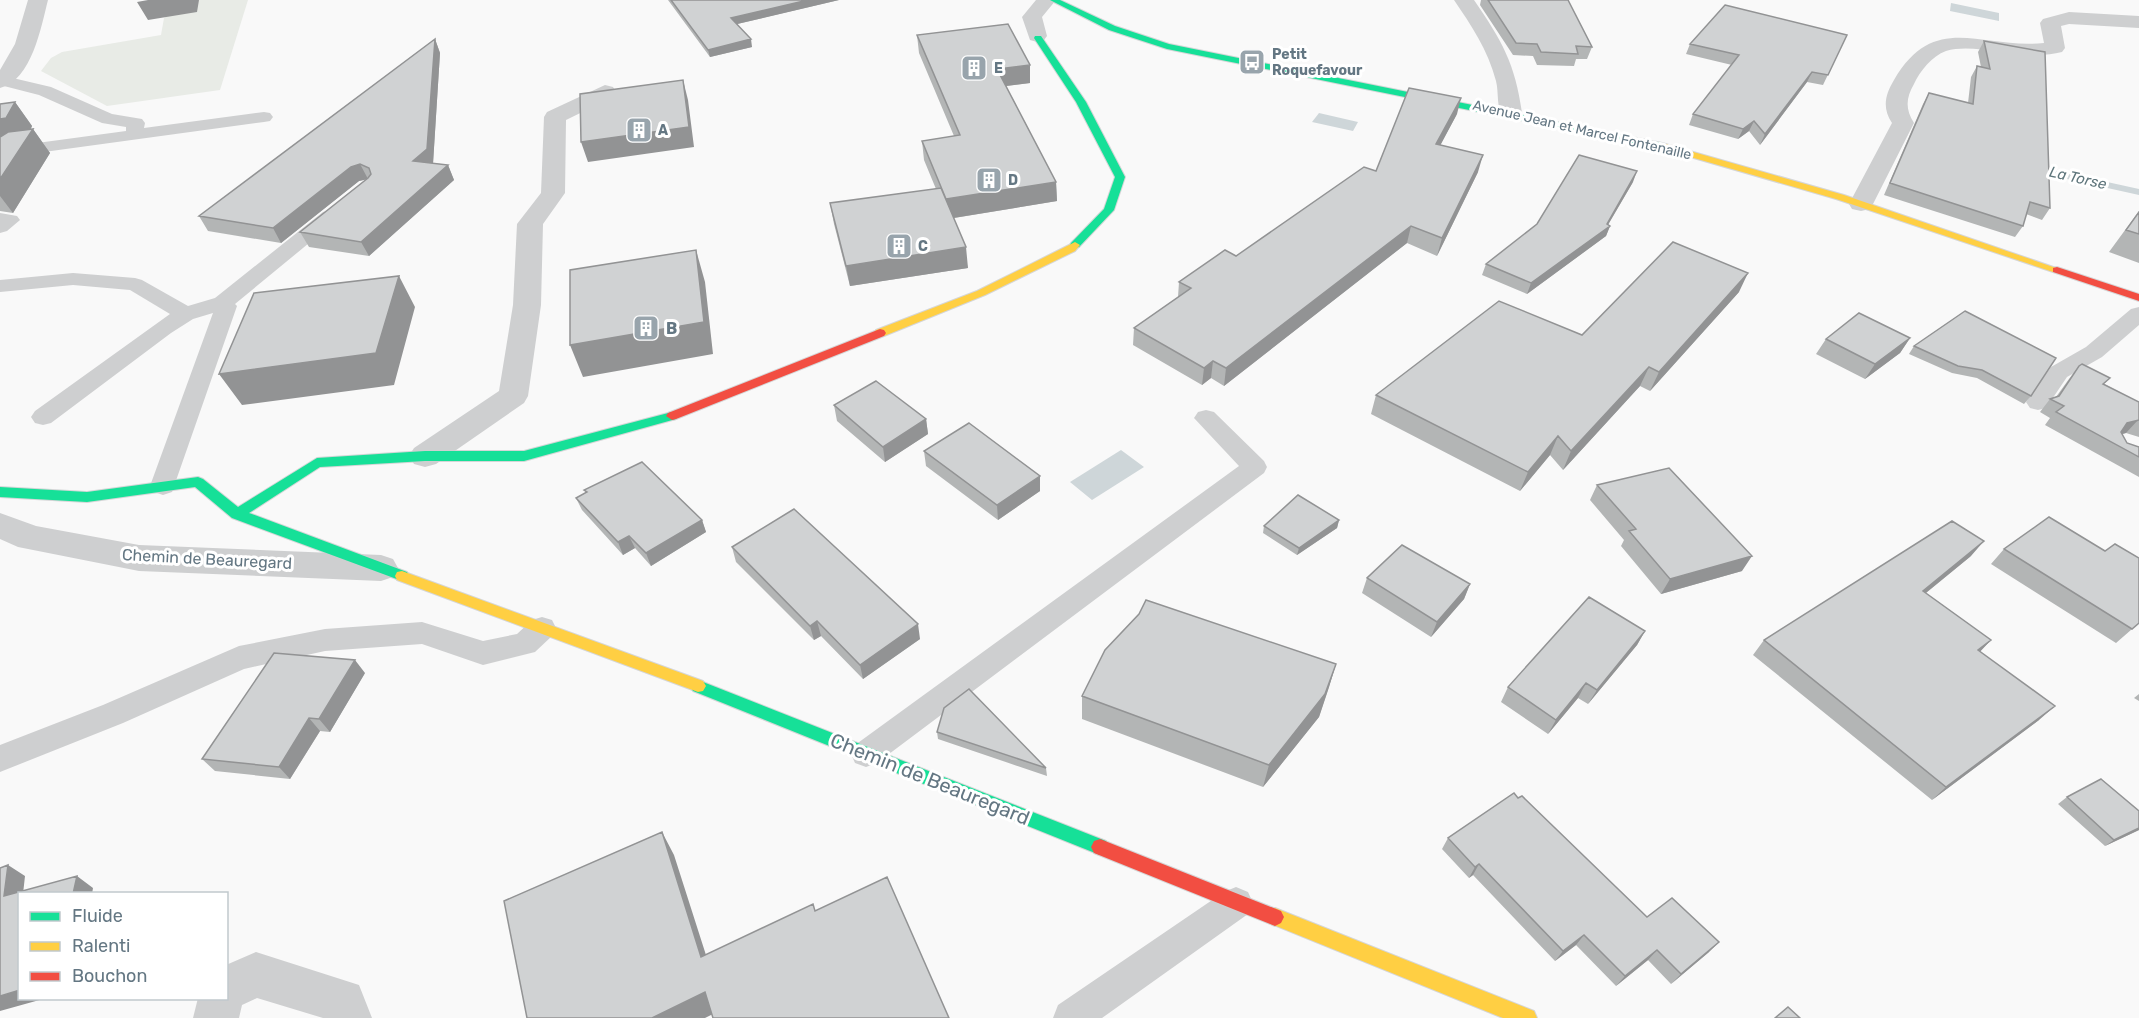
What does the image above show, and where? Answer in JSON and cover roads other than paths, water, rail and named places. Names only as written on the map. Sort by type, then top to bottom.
[{"type":"street","points":[[1,80],[13,69],[21,54],[38,0]]},
{"type":"street","points":[[237,514],[317,463],[425,456],[524,456],[665,419],[981,293],[1071,249],[1109,210],[1120,177],[1081,102],[1038,37],[1032,17],[1046,0]]},
{"type":"street","name":"Avenue Jean et Marcel Fontenaille","points":[[1054,0],[1112,28],[1167,46],[1647,142],[1861,204],[2139,298]]},
{"type":"street","points":[[1464,0],[1491,40],[1507,81],[1511,113]]},
{"type":"street","points":[[1861,204],[1903,123],[1895,112],[1897,95],[1905,78],[1920,59],[1937,47],[1957,44],[2033,51],[2055,48],[2050,23],[2069,18],[2139,22]]},
{"type":"street","points":[[425,456],[513,396],[527,305],[530,224],[553,193],[555,117],[605,92]]},
{"type":"street","name":"Chemin de Beauregard","points":[[0,492],[87,497],[198,482],[237,514],[718,694],[1494,1008],[1527,1018]]},
{"type":"street","name":"Chemin de Beauregard","points":[[0,525],[30,538],[138,558],[381,568]]},
{"type":"street","points":[[228,988],[256,975],[344,1001],[349,1018]]},
{"type":"street","points":[[216,1018],[221,1000]]},
{"type":"lane","points":[[1,80],[45,91],[135,129]]},
{"type":"lane","points":[[0,153],[135,129],[267,110]]},
{"type":"lane","points":[[43,417],[185,314],[209,305],[223,303],[349,201]]},
{"type":"lane","points":[[0,219],[10,220],[0,227]]},
{"type":"lane","points":[[0,286],[73,279],[135,284],[185,314]]},
{"type":"lane","points":[[163,486],[225,306],[223,303]]},
{"type":"lane","points":[[2038,402],[2059,372],[2094,352],[2139,314]]},
{"type":"lane","points":[[866,753],[1255,467],[1206,418]]},
{"type":"lane","points":[[0,759],[112,714],[239,658],[325,640],[422,633],[483,653],[525,644],[542,628]]},
{"type":"lane","points":[[1071,1018],[1236,903]]},
{"type":"waterway","name":"La Torse","points":[[2030,168],[2139,192]]},
{"type":"place","name":"Petit Roquefavour","points":[[1252,62]]},
{"type":"place","name":"E","points":[[974,68]]},
{"type":"place","name":"A","points":[[639,130]]},
{"type":"place","name":"D","points":[[989,180]]},
{"type":"place","name":"C","points":[[899,246]]},
{"type":"place","name":"B","points":[[646,328]]}]
